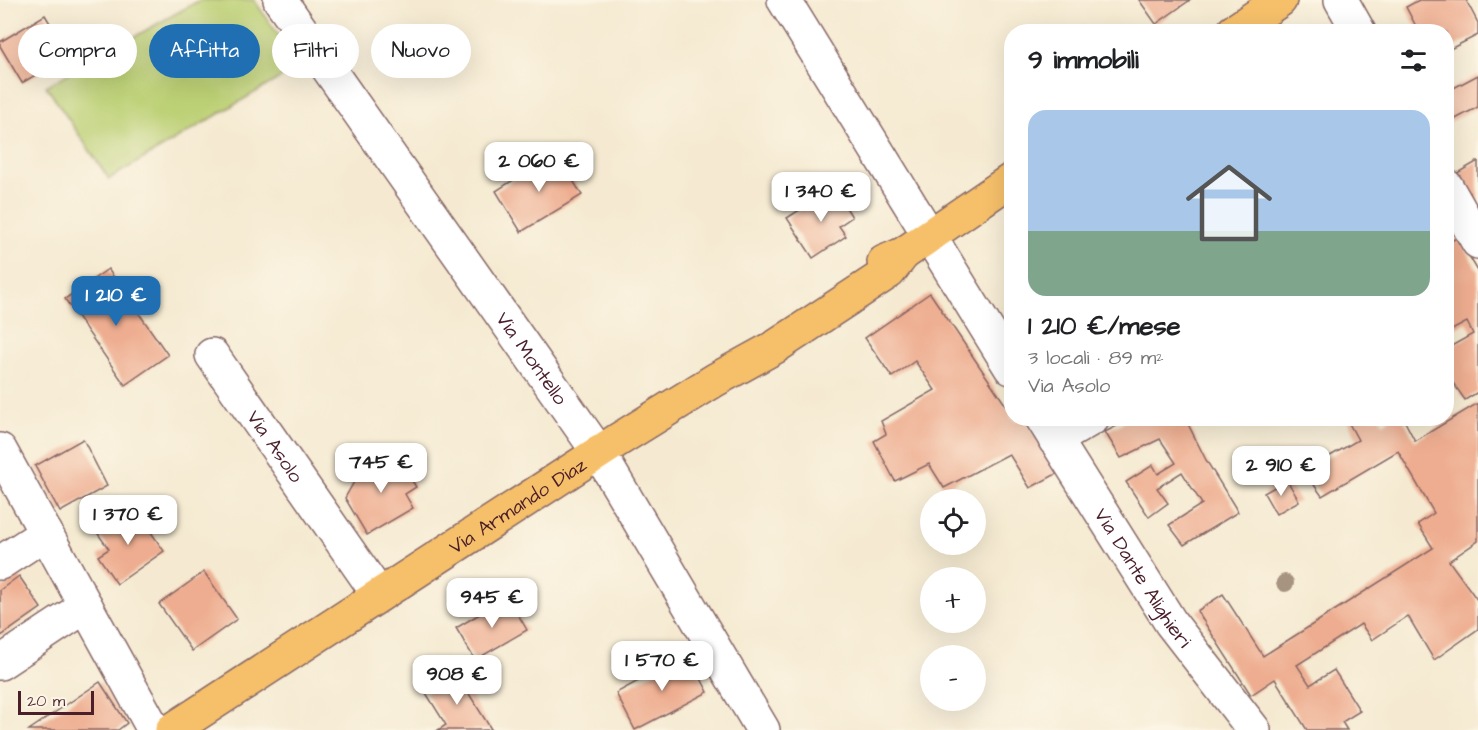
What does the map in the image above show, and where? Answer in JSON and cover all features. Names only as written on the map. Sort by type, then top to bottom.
[{"type":"main road","points":[[1245,24],[1280,0]]},
{"type":"main road","name":"Via Armando Diaz","points":[[172,730],[599,453],[715,380],[775,347],[890,272],[903,254],[1004,185]]},
{"type":"street","name":"Via Montello","points":[[280,0],[599,453],[763,730]]},
{"type":"street","points":[[784,0],[1004,357]]},
{"type":"street","points":[[1341,0],[1354,24]]},
{"type":"street","name":"Via Asolo","points":[[212,355],[379,596]]},
{"type":"street","points":[[1048,430],[1063,426]]},
{"type":"street","name":"Via Dante Alighieri","points":[[1048,430],[1171,623],[1254,730]]},
{"type":"street","points":[[0,450],[154,730]]},
{"type":"street","points":[[0,563],[46,533]]},
{"type":"street","points":[[0,663],[86,606]]},
{"type":"green space","points":[[200,0],[254,0],[272,26],[272,78],[280,78],[109,179],[46,86],[60,78],[137,78],[137,35],[149,28],[149,78],[260,78],[260,24],[157,24]]},
{"type":"building","points":[[1139,0],[1190,0],[1156,24]]},
{"type":"building","points":[[1419,0],[1466,0],[1478,23],[1478,35],[1454,47],[1454,24],[1415,24],[1406,7]]},
{"type":"building","points":[[45,15],[50,24],[30,24]]},
{"type":"building","points":[[18,31],[18,76],[0,46],[0,42]]},
{"type":"building","points":[[1478,75],[1478,107],[1454,120],[1454,88]]},
{"type":"building","points":[[19,78],[30,78],[22,83]]},
{"type":"building","points":[[556,153],[582,195],[521,232],[496,191]]},
{"type":"building","points":[[1478,161],[1478,203],[1469,208],[1454,180],[1454,175]]},
{"type":"building","points":[[834,188],[852,217],[839,226],[846,236],[813,258],[787,218]]},
{"type":"building","points":[[1458,237],[1478,271],[1478,392],[1465,400],[1454,384],[1454,345],[1473,334],[1467,322],[1454,329],[1454,239]]},
{"type":"building","points":[[108,269],[168,355],[125,385],[65,299]]},
{"type":"building","points":[[930,293],[1004,403],[1004,426],[1029,426],[1058,473],[1030,488],[1009,454],[944,488],[929,464],[895,481],[874,441],[886,434],[881,421],[935,390],[915,361],[892,377],[865,338]]},
{"type":"building","points":[[1478,403],[1478,541],[1449,561],[1478,601],[1478,629],[1434,660],[1408,616],[1372,640],[1361,624],[1297,665],[1310,685],[1334,670],[1360,711],[1342,722],[1347,730],[1307,730],[1275,679],[1251,695],[1197,611],[1223,594],[1263,656],[1433,548],[1418,524],[1434,513],[1398,451],[1322,496],[1304,471],[1358,440],[1350,426],[1407,426],[1415,441],[1440,426],[1454,426],[1454,417]]},
{"type":"building","points":[[1117,426],[1189,426],[1206,460],[1238,512],[1184,545],[1169,525],[1202,504],[1182,472],[1157,488],[1168,503],[1149,517],[1126,482],[1153,465],[1158,474],[1176,463],[1160,439],[1121,458],[1105,432]]},
{"type":"building","points":[[83,439],[107,486],[60,512],[35,466]]},
{"type":"building","points":[[395,452],[416,487],[405,494],[413,508],[367,535],[345,498],[359,473]]},
{"type":"building","points":[[1287,480],[1299,501],[1276,514],[1264,493]]},
{"type":"building","points":[[135,509],[164,551],[117,584],[98,556],[109,549],[98,534]]},
{"type":"building","points":[[204,572],[237,619],[192,651],[159,604]]},
{"type":"building","points":[[19,576],[41,608],[1,636],[0,590]]},
{"type":"building","points":[[508,597],[527,630],[475,660],[456,628]]},
{"type":"building","points":[[688,654],[708,692],[635,730],[616,693]]},
{"type":"building","points":[[456,673],[491,729],[438,730],[446,725],[426,693]]},
{"type":"building","points":[[100,682],[127,723],[118,730],[29,730]]}]
